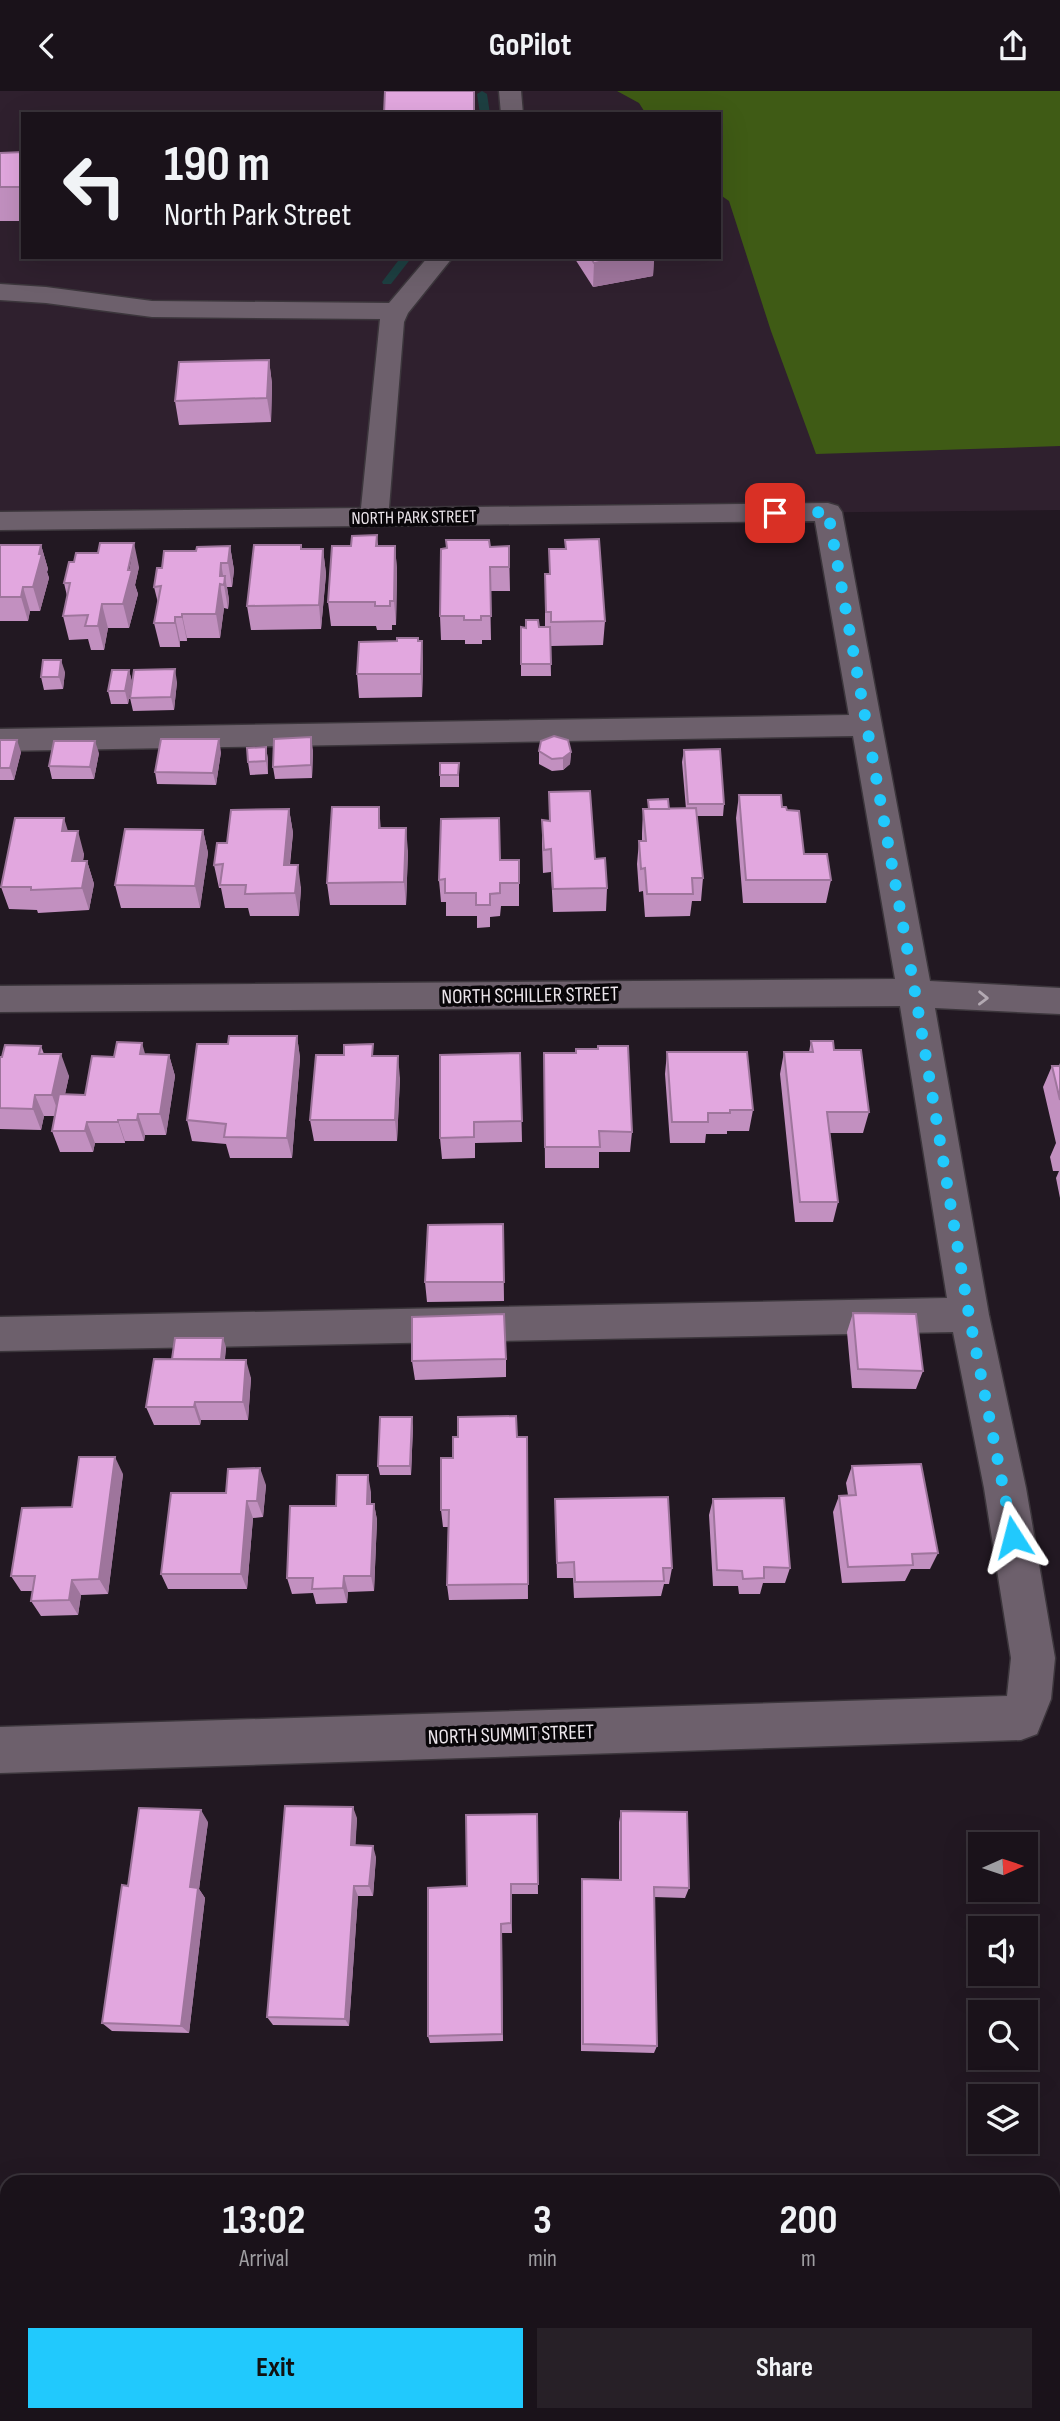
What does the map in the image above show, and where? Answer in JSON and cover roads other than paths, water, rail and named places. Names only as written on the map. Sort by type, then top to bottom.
[{"type":"street","points":[[510,91],[512,112]]},
{"type":"street","points":[[374,517],[387,344],[396,311],[439,259]]},
{"type":"street","points":[[0,292],[46,295],[152,309],[396,311]]},
{"type":"street","name":"NORTH PARK STREET","points":[[0,521],[828,512],[866,725]]},
{"type":"street","points":[[0,740],[866,725],[915,992],[969,1315],[0,1334]]},
{"type":"street","name":"NORTH SCHILLER STREET","points":[[0,999],[915,992],[1060,1001]]},
{"type":"street","name":"NORTH SUMMIT STREET","points":[[0,1750],[1021,1718],[1029,1699],[1033,1658],[1005,1489],[969,1315]]},
{"type":"waterway","points":[[482,94],[485,112]]},
{"type":"waterway","points":[[387,282],[405,259]]}]
